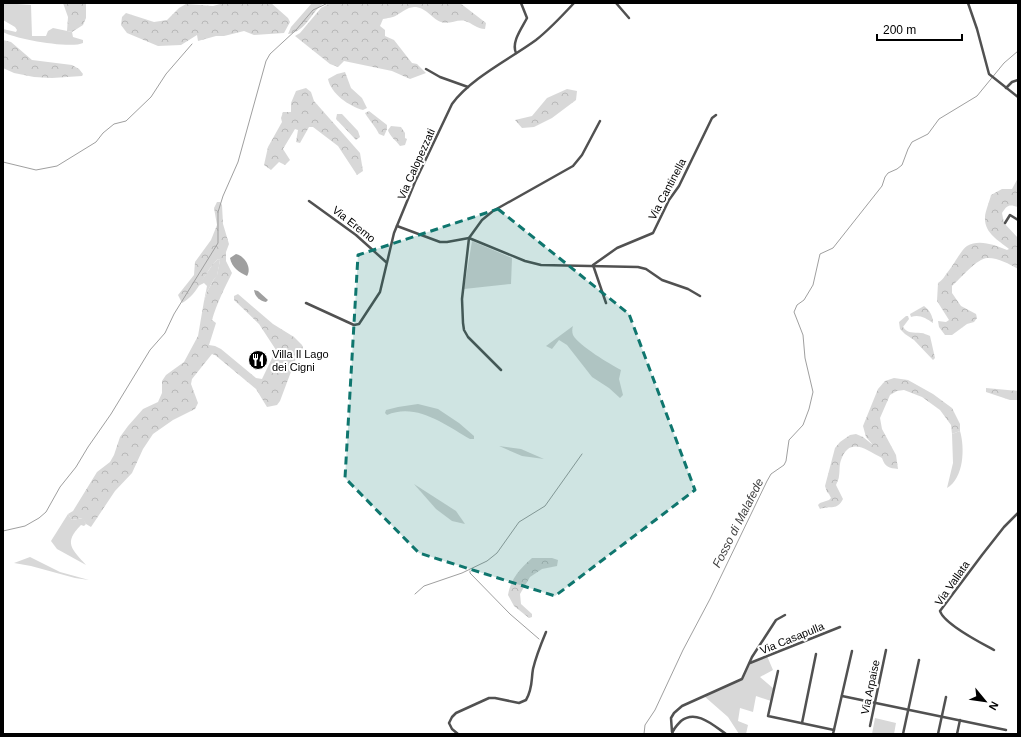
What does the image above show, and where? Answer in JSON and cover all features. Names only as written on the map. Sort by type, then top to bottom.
[{"type":"street","points":[[516,53],[514,45],[527,18],[521,3]]},
{"type":"street","name":"Via Calopezzati","points":[[306,303],[354,325],[358,325],[380,292],[390,247],[397,226],[415,182],[456,98],[493,68],[545,33],[574,3]]},
{"type":"street","points":[[616,3],[629,18]]},
{"type":"street","points":[[968,3],[991,76],[1018,97]]},
{"type":"street","points":[[426,69],[440,77],[468,88]]},
{"type":"street","points":[[1006,88],[1012,82],[1018,80]]},
{"type":"street","name":"Via Cantinella","points":[[593,265],[617,248],[653,233],[669,200],[679,186],[712,118],[716,115]]},
{"type":"street","points":[[501,370],[469,338],[464,329],[462,303],[469,238],[480,222],[493,211],[573,166],[582,155],[600,121]]},
{"type":"street","name":"Via Eremo","points":[[309,201],[356,235],[387,263]]},
{"type":"street","points":[[1005,223],[1010,215],[1018,220]]},
{"type":"street","points":[[397,226],[440,242],[469,238],[536,264],[641,268],[700,296]]},
{"type":"street","points":[[593,265],[606,303]]},
{"type":"street","name":"Via Vallata","points":[[994,650],[958,630],[940,612],[1004,527],[1018,513]]},
{"type":"street","name":"Via Casapulla","points":[[672,733],[671,718],[679,708],[740,681],[744,676],[749,663],[776,620],[786,615]]},
{"type":"street","name":"Via Casapulla","points":[[749,663],[840,627]]},
{"type":"street","points":[[458,734],[452,729],[449,723],[452,717],[458,712],[490,698],[519,703],[526,700],[532,684],[533,667],[546,632]]},
{"type":"street","name":"Via Arpaise","points":[[870,726],[886,650]]},
{"type":"street","points":[[833,734],[852,651]]},
{"type":"street","points":[[802,723],[816,654]]},
{"type":"street","points":[[903,734],[919,660]]},
{"type":"street","points":[[778,671],[768,716],[834,730]]},
{"type":"street","points":[[842,696],[1006,730]]},
{"type":"street","points":[[938,734],[946,697]]},
{"type":"street","points":[[672,733],[683,720],[696,717],[707,721],[726,734]]},
{"type":"street","points":[[957,734],[960,720]]},
{"type":"highlighted area","points":[[498,209],[629,314],[695,490],[555,596],[419,553],[345,478],[358,255]]},
{"type":"green space","points":[[3,3],[31,5],[32,36],[46,36],[48,31],[53,28],[72,32],[73,37],[83,40],[83,43],[77,45],[56,44],[19,38],[3,32],[3,29],[16,32],[17,30],[15,27],[3,20]]},
{"type":"green space","points":[[63,3],[86,3],[86,18],[83,25],[72,32],[67,31],[68,17]]},
{"type":"green space","points":[[224,3],[271,3],[288,18],[290,22],[284,33],[254,35],[244,31],[198,41],[197,35],[181,45],[158,46],[127,33],[121,25],[122,17],[126,13],[154,22],[167,20],[179,8],[186,4],[213,6]]},
{"type":"green space","points":[[312,3],[324,3],[304,26],[299,30],[288,34],[291,27]]},
{"type":"green space","points":[[330,3],[460,3],[486,23],[485,29],[479,28],[465,21],[444,23],[418,7],[407,9],[394,17],[383,19],[380,26],[385,30],[385,36],[394,40],[412,63],[417,64],[426,73],[410,79],[392,71],[344,61],[338,67],[330,64],[295,36],[300,33],[321,8]]},
{"type":"green space","points":[[3,40],[11,42],[32,60],[72,65],[79,69],[83,74],[82,76],[52,78],[34,77],[14,73],[3,68]]},
{"type":"green space","points":[[345,72],[351,88],[362,98],[367,108],[363,110],[352,106],[341,99],[333,90],[328,79]]},
{"type":"green space","points":[[306,88],[311,92],[314,101],[360,153],[363,171],[357,175],[338,146],[313,127],[309,127],[300,143],[296,142],[298,130],[295,129],[283,149],[290,160],[285,165],[279,162],[271,170],[264,165],[268,147],[282,122],[281,118],[283,112],[291,112],[291,103],[296,91]]},
{"type":"green space","points":[[567,89],[577,91],[576,100],[552,118],[534,127],[522,128],[515,120],[532,116],[547,98]]},
{"type":"green space","points":[[369,111],[387,125],[384,136],[379,134],[365,113]]},
{"type":"green space","points":[[337,114],[342,114],[358,131],[360,137],[356,140],[336,119]]},
{"type":"green space","points":[[391,126],[401,127],[405,133],[405,138],[407,139],[405,145],[400,146],[390,135],[388,130]]},
{"type":"green space","points":[[1018,178],[1018,207],[1008,206],[1002,213],[1004,223],[1018,238],[1018,269],[1000,260],[988,258],[979,261],[969,269],[952,286],[952,293],[961,306],[976,314],[977,318],[974,322],[967,324],[952,335],[945,335],[939,327],[938,321],[946,322],[949,320],[937,301],[938,283],[967,246],[982,243],[1007,250],[1009,249],[989,232],[985,223],[985,215],[991,195],[1002,189],[1012,189]]},
{"type":"green space","points":[[217,202],[220,202],[222,205],[223,224],[229,244],[226,252],[226,261],[232,273],[212,320],[216,323],[209,345],[221,349],[256,378],[262,379],[276,350],[259,324],[234,300],[234,296],[238,294],[273,324],[294,337],[303,348],[298,353],[280,401],[277,405],[267,407],[256,389],[212,354],[192,379],[191,384],[198,403],[195,409],[173,420],[153,434],[143,449],[132,473],[115,491],[91,527],[86,524],[82,518],[72,520],[68,514],[73,511],[97,472],[110,462],[120,437],[143,409],[158,402],[162,393],[162,381],[166,375],[184,362],[198,336],[204,301],[207,292],[217,275],[220,260],[218,259],[213,264],[197,289],[188,299],[182,303],[178,295],[194,275],[195,262],[211,240],[217,225],[214,208]]},
{"type":"green space","points":[[472,241],[512,258],[511,284],[464,289]]},
{"type":"green space","points":[[218,259],[220,260],[217,276],[207,292],[204,301],[207,286],[204,283],[198,286]]},
{"type":"green space","points":[[924,306],[931,314],[933,323],[922,317],[911,317],[910,314]]},
{"type":"green space","points":[[908,316],[909,319],[903,327],[905,329],[909,332],[922,333],[930,336],[935,358],[933,360],[914,340],[900,329],[899,322]]},
{"type":"green space","points":[[573,326],[573,335],[581,344],[621,370],[619,379],[623,395],[620,398],[609,388],[592,377],[567,345],[559,340],[552,349],[546,346]]},
{"type":"green space","points":[[894,378],[908,380],[933,394],[952,408],[960,424],[960,431],[952,434],[951,425],[940,410],[922,397],[904,390],[897,391],[890,395],[880,418],[882,429],[896,455],[898,469],[888,466],[884,463],[882,458],[864,449],[859,447],[849,448],[841,460],[839,477],[836,485],[843,499],[841,503],[836,506],[820,509],[818,505],[820,503],[831,498],[825,486],[835,448],[840,442],[850,435],[856,434],[863,437],[873,445],[866,437],[863,426],[878,389],[885,381]]},
{"type":"green space","points":[[986,388],[1018,391],[1018,400],[1010,400],[986,392]]},
{"type":"green space","points":[[418,404],[438,409],[459,423],[474,436],[474,439],[470,439],[441,422],[420,413],[409,411],[387,415],[385,413],[386,410]]},
{"type":"green space","points":[[960,431],[962,438],[962,462],[957,477],[947,488],[953,463],[952,434]]},
{"type":"green space","points":[[499,446],[521,449],[544,459],[522,456]]},
{"type":"green space","points":[[414,484],[456,511],[465,524],[452,521],[436,509]]},
{"type":"green space","points":[[68,514],[72,520],[83,518],[86,524],[84,526],[81,525],[75,531],[71,541],[77,555],[86,565],[57,549],[51,541]]},
{"type":"green space","points":[[30,557],[60,572],[89,580],[14,563]]},
{"type":"green space","points":[[532,558],[552,558],[558,560],[557,566],[542,569],[530,577],[520,594],[521,604],[532,614],[532,617],[529,618],[514,606],[508,595],[511,584],[517,574]]},
{"type":"green space","points":[[767,656],[773,670],[760,677],[774,689],[771,701],[756,696],[753,712],[740,708],[738,721],[748,725],[746,734],[739,734],[728,717],[704,696],[742,679],[749,663]]},
{"type":"green space","points":[[875,718],[896,723],[894,734],[872,734]]},
{"type":"shaded area","points":[[236,254],[242,257],[247,263],[249,269],[247,276],[232,264],[230,258]]},
{"type":"shaded area","points":[[254,290],[258,291],[268,300],[266,302],[260,300],[255,295]]},
{"type":"waterway","points":[[3,531],[25,526],[46,512],[60,487],[76,467],[111,414],[150,350],[165,333],[174,314],[218,243],[218,212],[223,196],[238,162],[266,61],[270,54],[296,30],[313,10],[328,3]]},
{"type":"waterway","points":[[3,162],[36,170],[57,166],[96,142],[103,133],[114,124],[126,121],[151,97],[166,74],[192,44]]},
{"type":"waterway","name":"Fosso di Malafede","points":[[644,734],[645,725],[655,710],[683,650],[710,599],[767,481],[771,474],[784,465],[789,440],[803,425],[809,409],[813,392],[805,358],[803,335],[794,312],[797,305],[804,300],[813,285],[820,254],[833,248],[882,186],[888,173],[902,165],[912,142],[928,134],[939,119],[977,96],[1004,63],[1018,51]]},
{"type":"waterway","points":[[415,594],[424,586],[462,573],[487,561],[497,553],[519,522],[545,506],[582,454]]},
{"type":"waterway","points":[[470,571],[470,573],[510,614],[539,639]]},
{"type":"place","name":"Villa Il Lago dei Cigni","points":[[258,360]]}]
